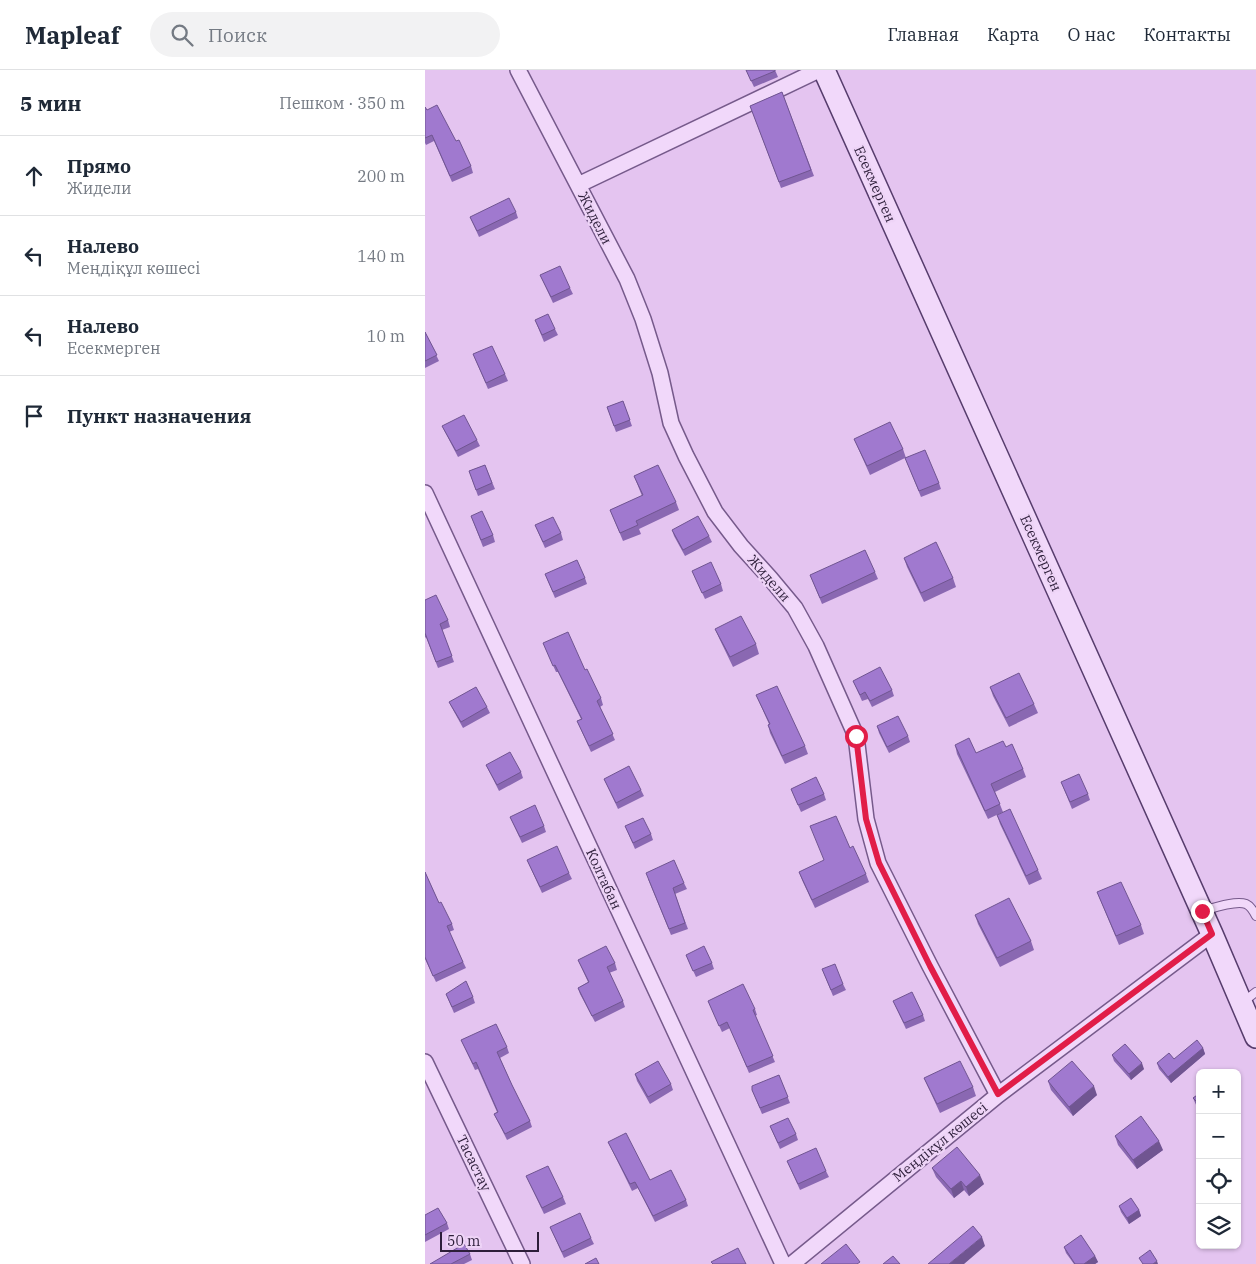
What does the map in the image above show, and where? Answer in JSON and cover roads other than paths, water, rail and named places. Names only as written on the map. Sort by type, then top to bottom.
[{"type":"street","name":"Жидели","points":[[518,70],[627,279],[660,373],[671,423],[685,456],[715,512],[741,546],[795,608],[816,646],[856,736],[866,819],[879,863],[930,966],[998,1094]]},
{"type":"street","points":[[578,185],[819,70]]},
{"type":"street","name":"Eсекмерген","points":[[824,70],[1212,934],[1249,998],[1256,1037]]},
{"type":"street","name":"Колтабан","points":[[425,493],[783,1264]]},
{"type":"street","name":"Меңдіқұл көшесі","points":[[791,1264],[998,1094],[1212,934]]},
{"type":"street","name":"Тасастау","points":[[425,1062],[522,1264]]},
{"type":"lane","points":[[1202,911],[1241,903],[1247,904],[1256,916]]}]
